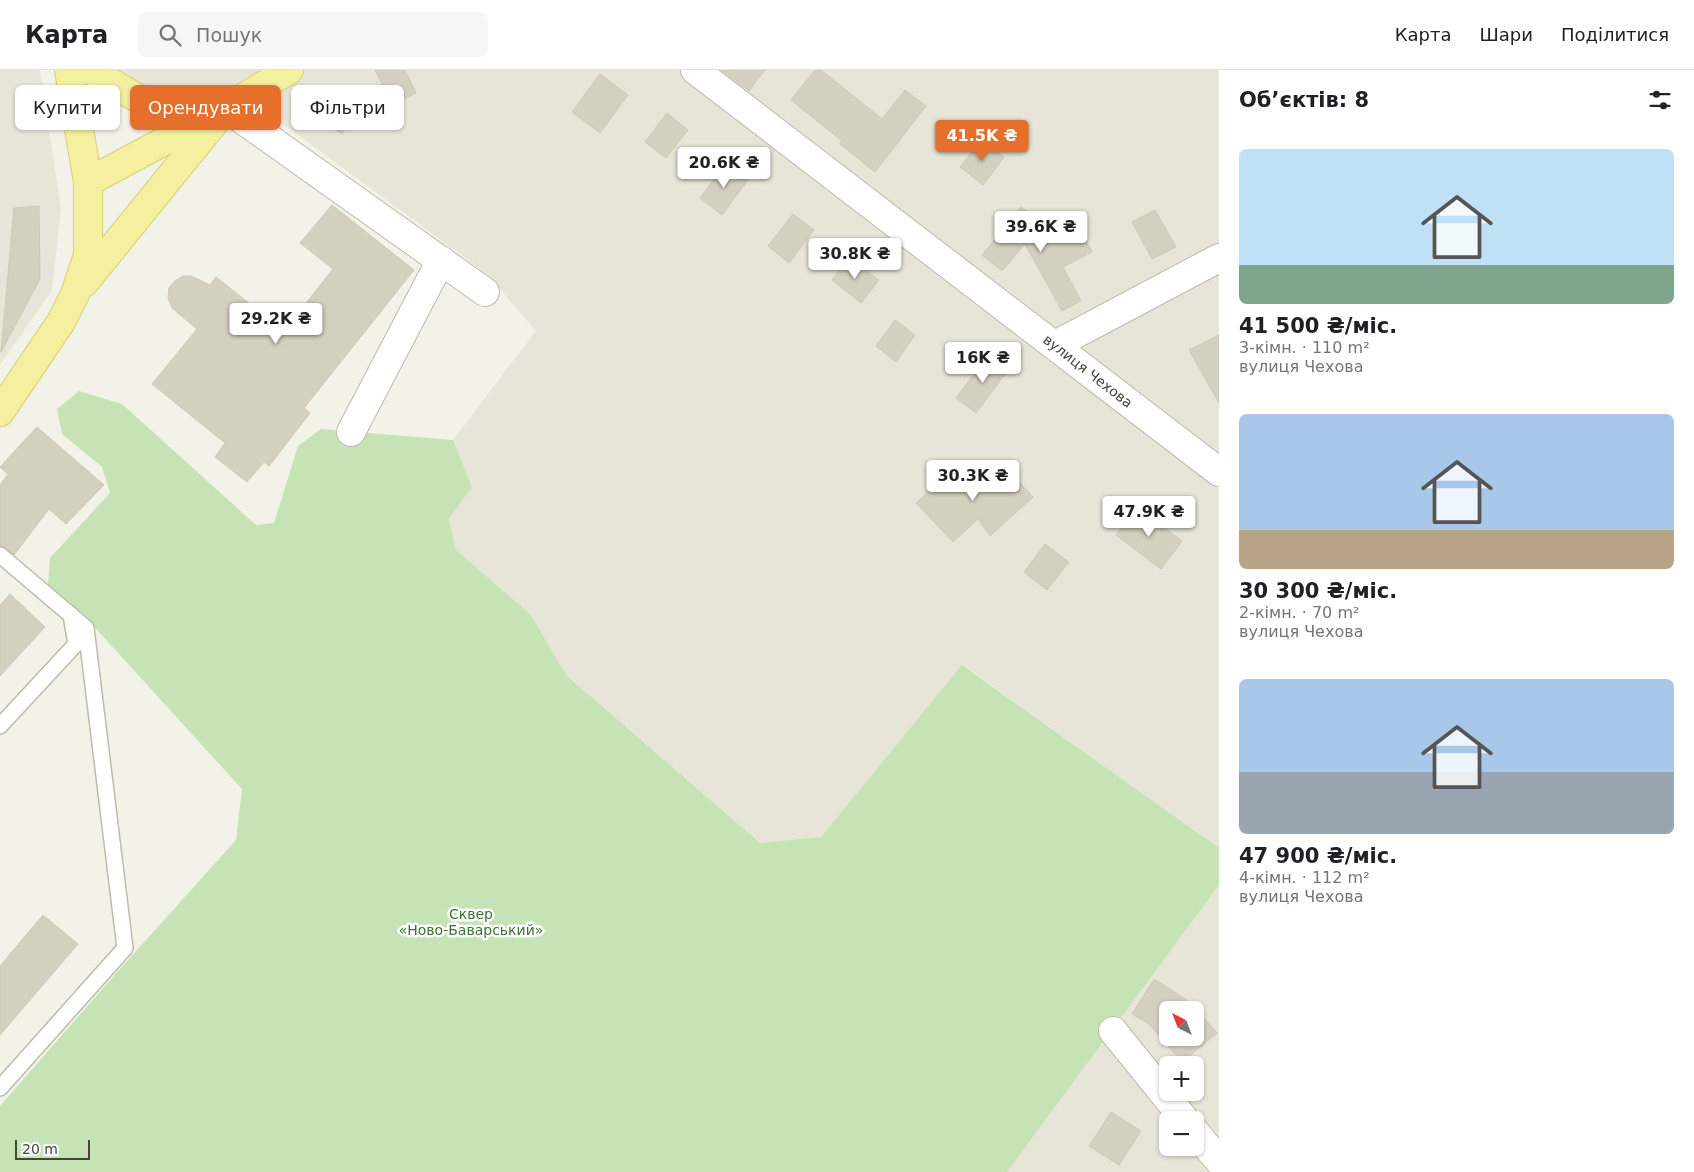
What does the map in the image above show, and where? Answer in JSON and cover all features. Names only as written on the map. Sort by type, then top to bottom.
[{"type":"main road","points":[[0,412],[61,322],[75,294],[88,254],[88,182],[69,70]]},
{"type":"main road","points":[[91,70],[130,94]]},
{"type":"main road","points":[[264,85],[289,70]]},
{"type":"main road","points":[[88,182],[185,130]]},
{"type":"main road","points":[[75,294],[208,130]]},
{"type":"street","name":"вулиця Чехова","points":[[696,70],[1219,472]]},
{"type":"street","points":[[257,130],[484,292]]},
{"type":"street","points":[[1055,345],[1219,258]]},
{"type":"street","points":[[351,432],[441,260]]},
{"type":"street","points":[[1113,1032],[1178,1111]]},
{"type":"street","points":[[1204,1143],[1219,1162]]},
{"type":"lane","points":[[0,555],[86,628],[125,948],[0,1088]]},
{"type":"lane","points":[[0,726],[76,644],[71,615]]},
{"type":"shaded area","points":[[0,70],[40,70],[42,85],[15,85],[15,130],[49,130],[61,209],[52,290],[0,365]]},
{"type":"shaded area","points":[[118,70],[1219,70],[1219,848],[963,665],[821,837],[760,843],[566,675],[531,615],[456,550],[449,519],[472,487],[453,440],[536,331],[487,274],[291,130],[404,130],[404,85],[291,85],[291,130],[281,122],[281,85],[140,85]]},
{"type":"shaded area","points":[[1219,885],[1219,1172],[1007,1172]]},
{"type":"green space","name":"Сквер «Ново-Баварський»","points":[[79,391],[122,404],[256,525],[274,523],[298,446],[321,429],[453,440],[472,487],[449,519],[456,550],[531,615],[566,675],[760,843],[821,837],[962,665],[1219,848],[1219,885],[1007,1172],[0,1172],[0,1106],[236,840],[242,789],[89,621],[48,584],[50,558],[110,493],[102,467],[62,434],[57,409]]},
{"type":"building","points":[[375,70],[405,70],[416,93],[404,98],[404,85],[382,85]]},
{"type":"building","points":[[721,70],[765,70],[749,91]]},
{"type":"building","points":[[815,70],[821,70],[882,119],[905,90],[926,106],[875,172],[840,144],[842,141],[791,100]]},
{"type":"building","points":[[600,74],[628,95],[600,133],[572,112]]},
{"type":"building","points":[[667,113],[688,130],[666,158],[645,142]]},
{"type":"building","points":[[336,130],[345,130],[342,134]]},
{"type":"building","points":[[982,139],[1004,157],[983,185],[960,167]]},
{"type":"building","points":[[726,163],[748,180],[722,215],[700,198]]},
{"type":"building","points":[[332,205],[414,270],[304,408],[310,413],[269,466],[264,462],[247,482],[215,457],[225,443],[152,384],[197,329],[172,308],[168,298],[169,288],[183,276],[191,276],[210,285],[216,277],[284,331],[333,269],[300,243]]},
{"type":"building","points":[[39,206],[40,279],[1,352],[14,208]]},
{"type":"building","points":[[1021,207],[1061,238],[1079,228],[1092,252],[1063,267],[1081,301],[1062,311],[1025,244],[1002,271],[982,255]]},
{"type":"building","points":[[1155,210],[1176,247],[1152,259],[1132,222]]},
{"type":"building","points":[[793,214],[814,230],[789,263],[768,246]]},
{"type":"building","points":[[849,257],[879,280],[861,303],[832,280]]},
{"type":"building","points":[[895,320],[915,335],[896,362],[876,346]]},
{"type":"building","points":[[1219,335],[1219,403],[1189,350]]},
{"type":"building","points":[[989,354],[1009,369],[976,413],[956,398]]},
{"type":"building","points":[[37,427],[104,485],[66,524],[49,509],[14,555],[6,548],[0,546],[0,485],[8,474],[0,467]]},
{"type":"building","points":[[960,463],[983,488],[1006,468],[1033,497],[990,536],[978,519],[953,542],[916,503]]},
{"type":"building","points":[[1137,507],[1182,541],[1161,569],[1116,535]]},
{"type":"building","points":[[1045,544],[1069,562],[1047,590],[1024,572]]},
{"type":"building","points":[[10,594],[45,627],[0,676],[0,605]]},
{"type":"building","points":[[43,915],[78,944],[0,1035],[0,966]]},
{"type":"building","points":[[1154,979],[1188,1001],[1159,1001],[1159,1036],[1149,1024],[1132,1014]]},
{"type":"building","points":[[1204,1018],[1217,1033],[1204,1044]]},
{"type":"building","points":[[1168,1046],[1201,1046],[1189,1056],[1177,1056]]},
{"type":"building","points":[[1111,1112],[1141,1131],[1119,1165],[1089,1146]]}]
